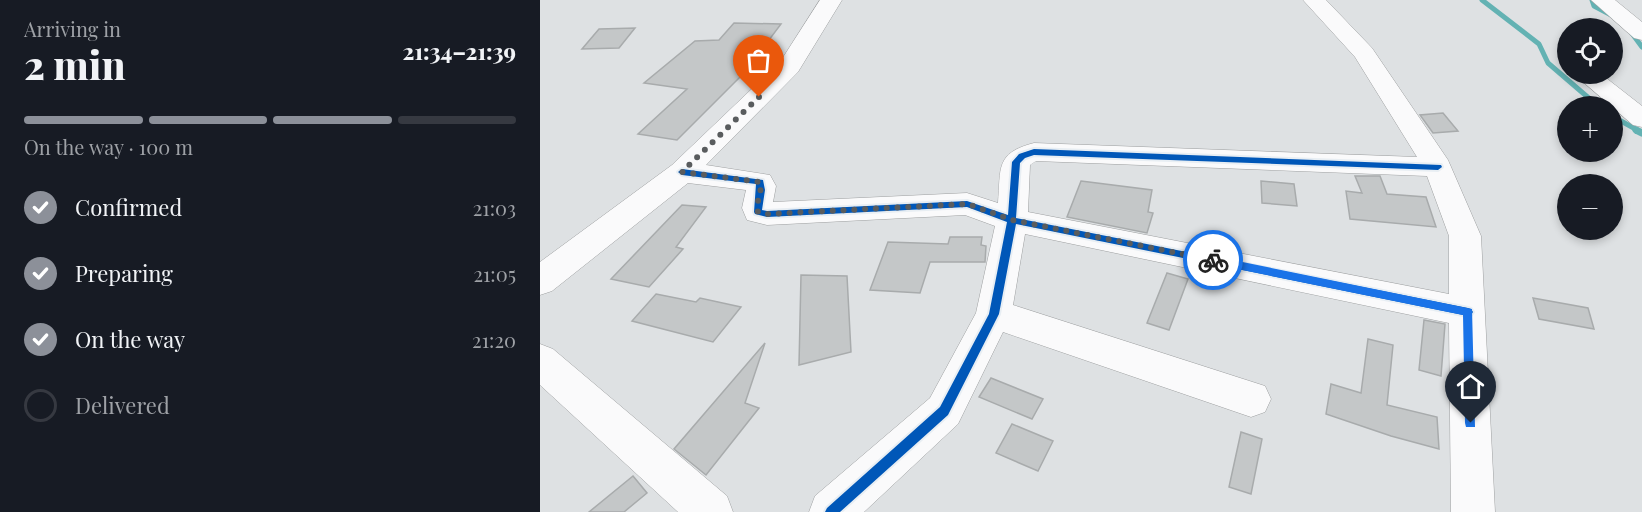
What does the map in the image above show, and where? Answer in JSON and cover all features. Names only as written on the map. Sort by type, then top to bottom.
[{"type":"street","points":[[540,281],[682,172],[789,67],[831,0]]},
{"type":"street","points":[[1314,0],[1364,53],[1438,167],[1465,236],[1473,512]]},
{"type":"street","points":[[1602,0],[1642,33]]},
{"type":"street","points":[[1598,84],[1642,119]]},
{"type":"street","points":[[831,512],[944,411],[994,314],[1012,220],[1016,162],[1022,156],[1034,152],[1438,167]]},
{"type":"street","points":[[682,172],[760,182],[762,189],[756,206],[758,212],[767,214],[968,204],[1012,220],[1468,312]]},
{"type":"street","points":[[994,314],[1251,399]]},
{"type":"street","points":[[540,361],[711,512]]},
{"type":"building","points":[[734,23],[781,24],[745,72],[677,140],[638,134],[687,89],[644,83],[695,41],[719,40]]},
{"type":"building","points":[[635,28],[619,48],[582,49],[599,29]]},
{"type":"building","points":[[1443,113],[1458,131],[1433,133],[1420,115]]},
{"type":"building","points":[[1355,176],[1380,176],[1387,194],[1426,197],[1436,227],[1350,219],[1346,191],[1362,193]]},
{"type":"building","points":[[1081,181],[1152,190],[1148,212],[1153,213],[1147,233],[1067,217]]},
{"type":"building","points":[[1261,181],[1294,184],[1297,206],[1262,203]]},
{"type":"building","points":[[682,205],[706,207],[676,247],[683,249],[649,287],[611,279]]},
{"type":"building","points":[[950,237],[982,237],[981,245],[986,246],[985,262],[930,262],[920,293],[870,290],[888,242],[948,244]]},
{"type":"building","points":[[1167,273],[1188,279],[1169,330],[1147,323]]},
{"type":"building","points":[[801,275],[847,276],[851,352],[799,365]]},
{"type":"building","points":[[656,294],[696,302],[700,298],[741,307],[713,342],[632,321]]},
{"type":"building","points":[[1533,298],[1588,308],[1594,329],[1539,319]]},
{"type":"building","points":[[1424,320],[1445,324],[1441,376],[1419,370]]},
{"type":"building","points":[[1368,339],[1393,345],[1387,405],[1437,417],[1439,449],[1326,414],[1331,384],[1361,393]]},
{"type":"building","points":[[765,343],[745,403],[759,408],[706,475],[674,449]]},
{"type":"building","points":[[991,378],[1043,399],[1032,419],[979,397]]},
{"type":"building","points":[[1012,424],[1053,441],[1038,471],[996,453]]},
{"type":"building","points":[[1241,432],[1262,439],[1251,494],[1229,487]]},
{"type":"building","points":[[633,476],[647,493],[624,512],[589,512]]},
{"type":"waterway","points":[[1482,0],[1539,44],[1548,63],[1586,96]]},
{"type":"waterway","points":[[1592,0],[1594,6],[1613,16]]},
{"type":"waterway","points":[[1631,32],[1642,47]]},
{"type":"waterway","points":[[1623,122],[1639,131]]},
{"type":"waterway","points":[[1636,130],[1642,133]]},
{"type":"cycle path","points":[[831,512],[944,411],[994,314],[1012,220],[1016,162],[1022,156],[1034,152],[1438,167]]},
{"type":"cycle path","points":[[682,172],[760,182],[758,212],[767,214],[967,204],[1012,220],[1468,312]]},
{"type":"way so far","points":[[759,97],[682,172],[760,182],[762,189],[756,206],[758,212],[767,214],[968,204],[1012,220],[1213,260]]},
{"type":"route","points":[[1213,260],[1468,312],[1471,423]]}]
